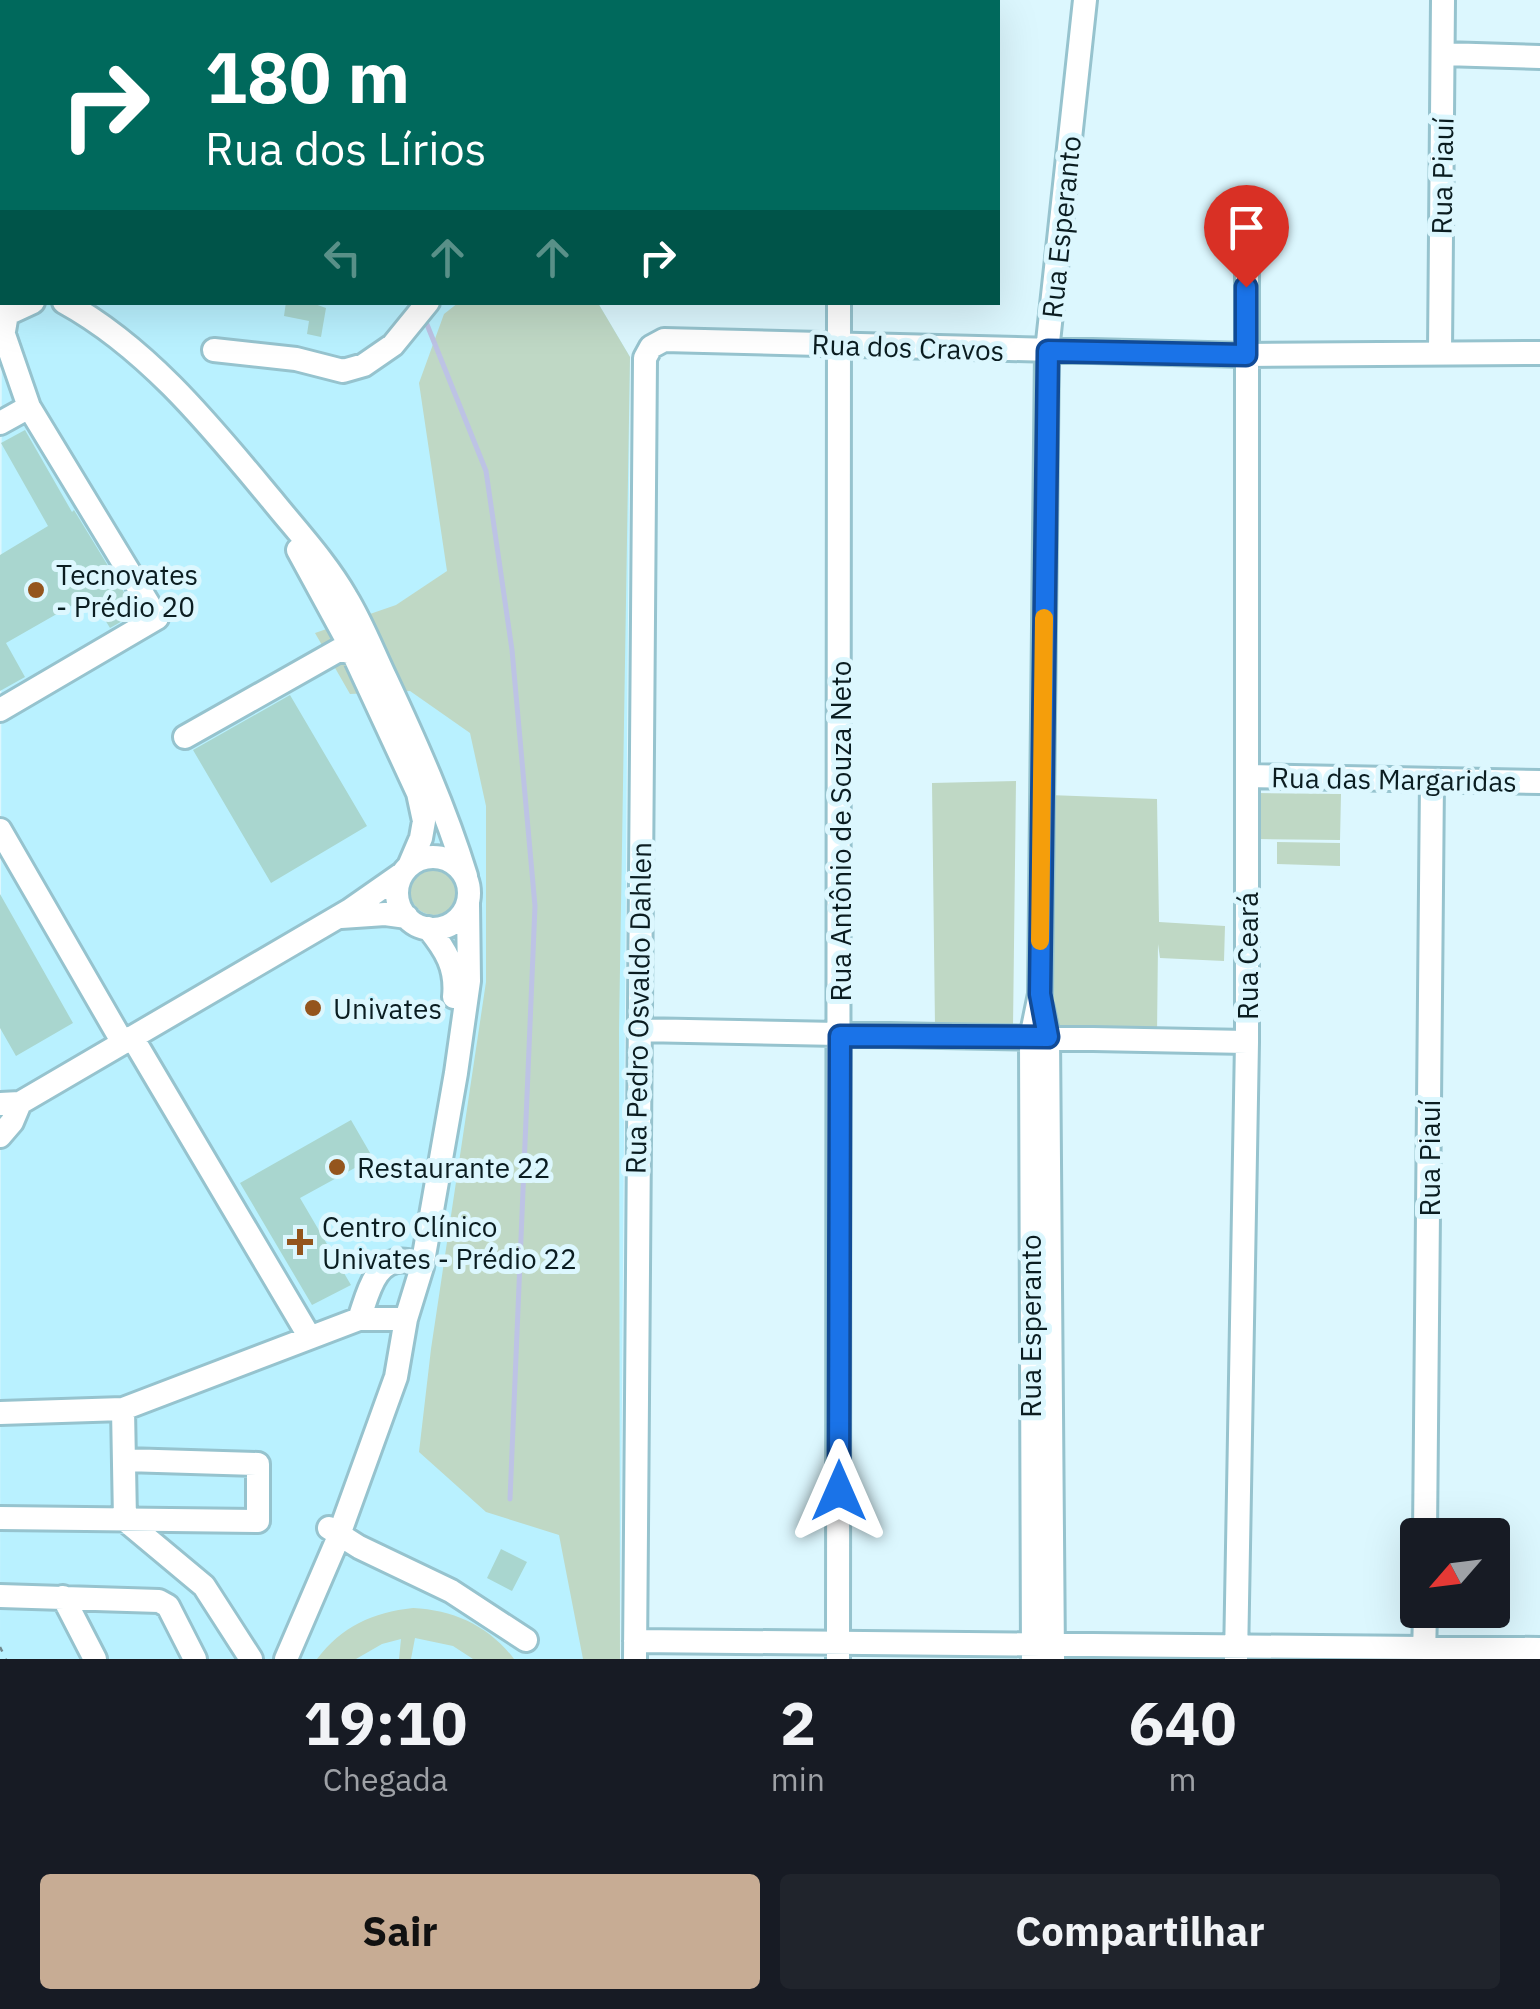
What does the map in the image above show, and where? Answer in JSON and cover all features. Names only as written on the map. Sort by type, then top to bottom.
[{"type":"street","name":"Rua Esperanto","points":[[1043,1653],[1039,1038],[1048,351],[1085,0]]},
{"type":"street","name":"Rua Piauí","points":[[1440,352],[1443,0]]},
{"type":"street","points":[[1443,54],[1540,57]]},
{"type":"street","name":"Rua Ceará","points":[[1236,1653],[1247,1042],[1247,253]]},
{"type":"street","points":[[0,710],[158,618],[29,407],[4,319],[28,305]]},
{"type":"street","points":[[214,350],[296,359],[343,370],[364,365],[393,345],[426,305]]},
{"type":"street","name":"Rua Antônio de Souza Neto","points":[[838,1651],[840,305]]},
{"type":"street","points":[[85,310],[213,428],[346,597],[446,818],[469,885],[469,981],[402,1319],[396,1377],[286,1659]]},
{"type":"street","name":"Rua dos Cravos","points":[[645,358],[651,346],[664,340],[1246,355],[1540,353]]},
{"type":"street","name":"Rua Pedro Osvaldo Dahlen","points":[[635,1650],[645,358]]},
{"type":"street","points":[[0,423],[29,407]]},
{"type":"street","points":[[270,499],[352,650],[418,793],[424,821],[421,838],[397,891],[406,917]]},
{"type":"street","points":[[185,737],[339,650],[352,650],[377,660]]},
{"type":"street","name":"Rua das Margaridas","points":[[1248,776],[1540,782]]},
{"type":"street","name":"Rua Piauí","points":[[1426,1518],[1432,780]]},
{"type":"street","points":[[0,830],[308,1336]]},
{"type":"street","points":[[0,1136],[12,1122],[10,1103],[337,918],[426,857],[453,862],[466,876]]},
{"type":"street","points":[[428,928],[450,925],[468,904]]},
{"type":"street","points":[[337,918],[385,914],[406,917],[428,928],[450,958],[456,979],[414,1271]]},
{"type":"street","points":[[638,1030],[1247,1042]]},
{"type":"street","points":[[359,1320],[367,1291],[378,1272],[392,1262],[414,1271]]},
{"type":"street","points":[[0,1414],[123,1409],[308,1336],[359,1320],[402,1319]]},
{"type":"street","points":[[123,1409],[125,1520]]},
{"type":"street","points":[[0,1518],[258,1522],[258,1464],[125,1460]]},
{"type":"street","points":[[125,1520],[204,1586],[246,1655]]},
{"type":"street","points":[[334,1531],[451,1591],[526,1640]]},
{"type":"street","points":[[274,1659],[334,1531]]},
{"type":"street","points":[[0,1596],[164,1603],[195,1659]]},
{"type":"street","points":[[63,1597],[95,1659]]},
{"type":"street","points":[[1424,1654],[1425,1628]]},
{"type":"street","points":[[635,1650],[1424,1654],[1540,1649]]},
{"type":"path","points":[[0,1647],[6,1659]]},
{"type":"shaded area","name":"Univates","points":[[2,305],[599,305],[630,357],[620,1659],[0,1659]]},
{"type":"green space","points":[[455,305],[599,305],[630,357],[619,1029],[620,1659],[583,1659],[559,1535],[486,1512],[419,1452],[486,982],[486,806],[470,733],[410,691],[350,694],[315,633],[396,605],[447,571],[419,383],[444,314]]},
{"type":"green space","points":[[1016,781],[1013,1027],[935,1026],[932,783]]},
{"type":"green space","points":[[1258,793],[1341,794],[1340,840],[1259,839]]},
{"type":"green space","points":[[1049,795],[1157,799],[1159,922],[1225,926],[1224,961],[1160,958],[1158,944],[1157,1035],[1047,1032]]},
{"type":"green space","points":[[1277,842],[1340,843],[1340,866],[1277,864]]},
{"type":"green space","points":[[434,867],[451,874],[458,891],[451,908],[434,915],[417,908],[410,891],[417,874]]},
{"type":"green space","points":[[413,1608],[443,1612],[469,1622],[493,1637],[514,1659],[473,1659],[453,1646],[415,1638],[411,1659],[399,1659],[401,1639],[382,1644],[356,1659],[317,1659],[336,1638],[359,1623]]},
{"type":"building","points":[[286,305],[326,308],[321,337],[307,334],[309,321],[284,316]]},
{"type":"building","points":[[25,430],[127,597],[123,599],[133,615],[110,628],[90,595],[6,643],[25,677],[0,691],[0,555],[48,526],[1,443]]},
{"type":"building","points":[[290,695],[367,826],[271,883],[193,750]]},
{"type":"building","points":[[0,894],[73,1023],[16,1056],[0,1028]]},
{"type":"building","name":"Centro Clínico Univates - Prédio 22","points":[[351,1120],[373,1158],[300,1198],[351,1285],[312,1305],[240,1183]]},
{"type":"building","points":[[501,1549],[527,1562],[512,1591],[487,1578]]},
{"type":"waterway","points":[[426,322],[486,471],[512,650],[535,906],[510,1499]]},
{"type":"slow traffic","points":[[1040,941],[1044,618]]},
{"type":"place","name":"Tecnovates - Prédio 20","points":[[36,590]]},
{"type":"place","name":"Univates","points":[[313,1008]]},
{"type":"place","name":"Restaurante 22","points":[[337,1167]]},
{"type":"place","name":"Centro Clínico Univates - Prédio 22","points":[[300,1242]]},
{"type":"route","points":[[839,1491],[840,1036],[1048,1037],[1040,994],[1048,351],[1246,355],[1246,287]]}]
